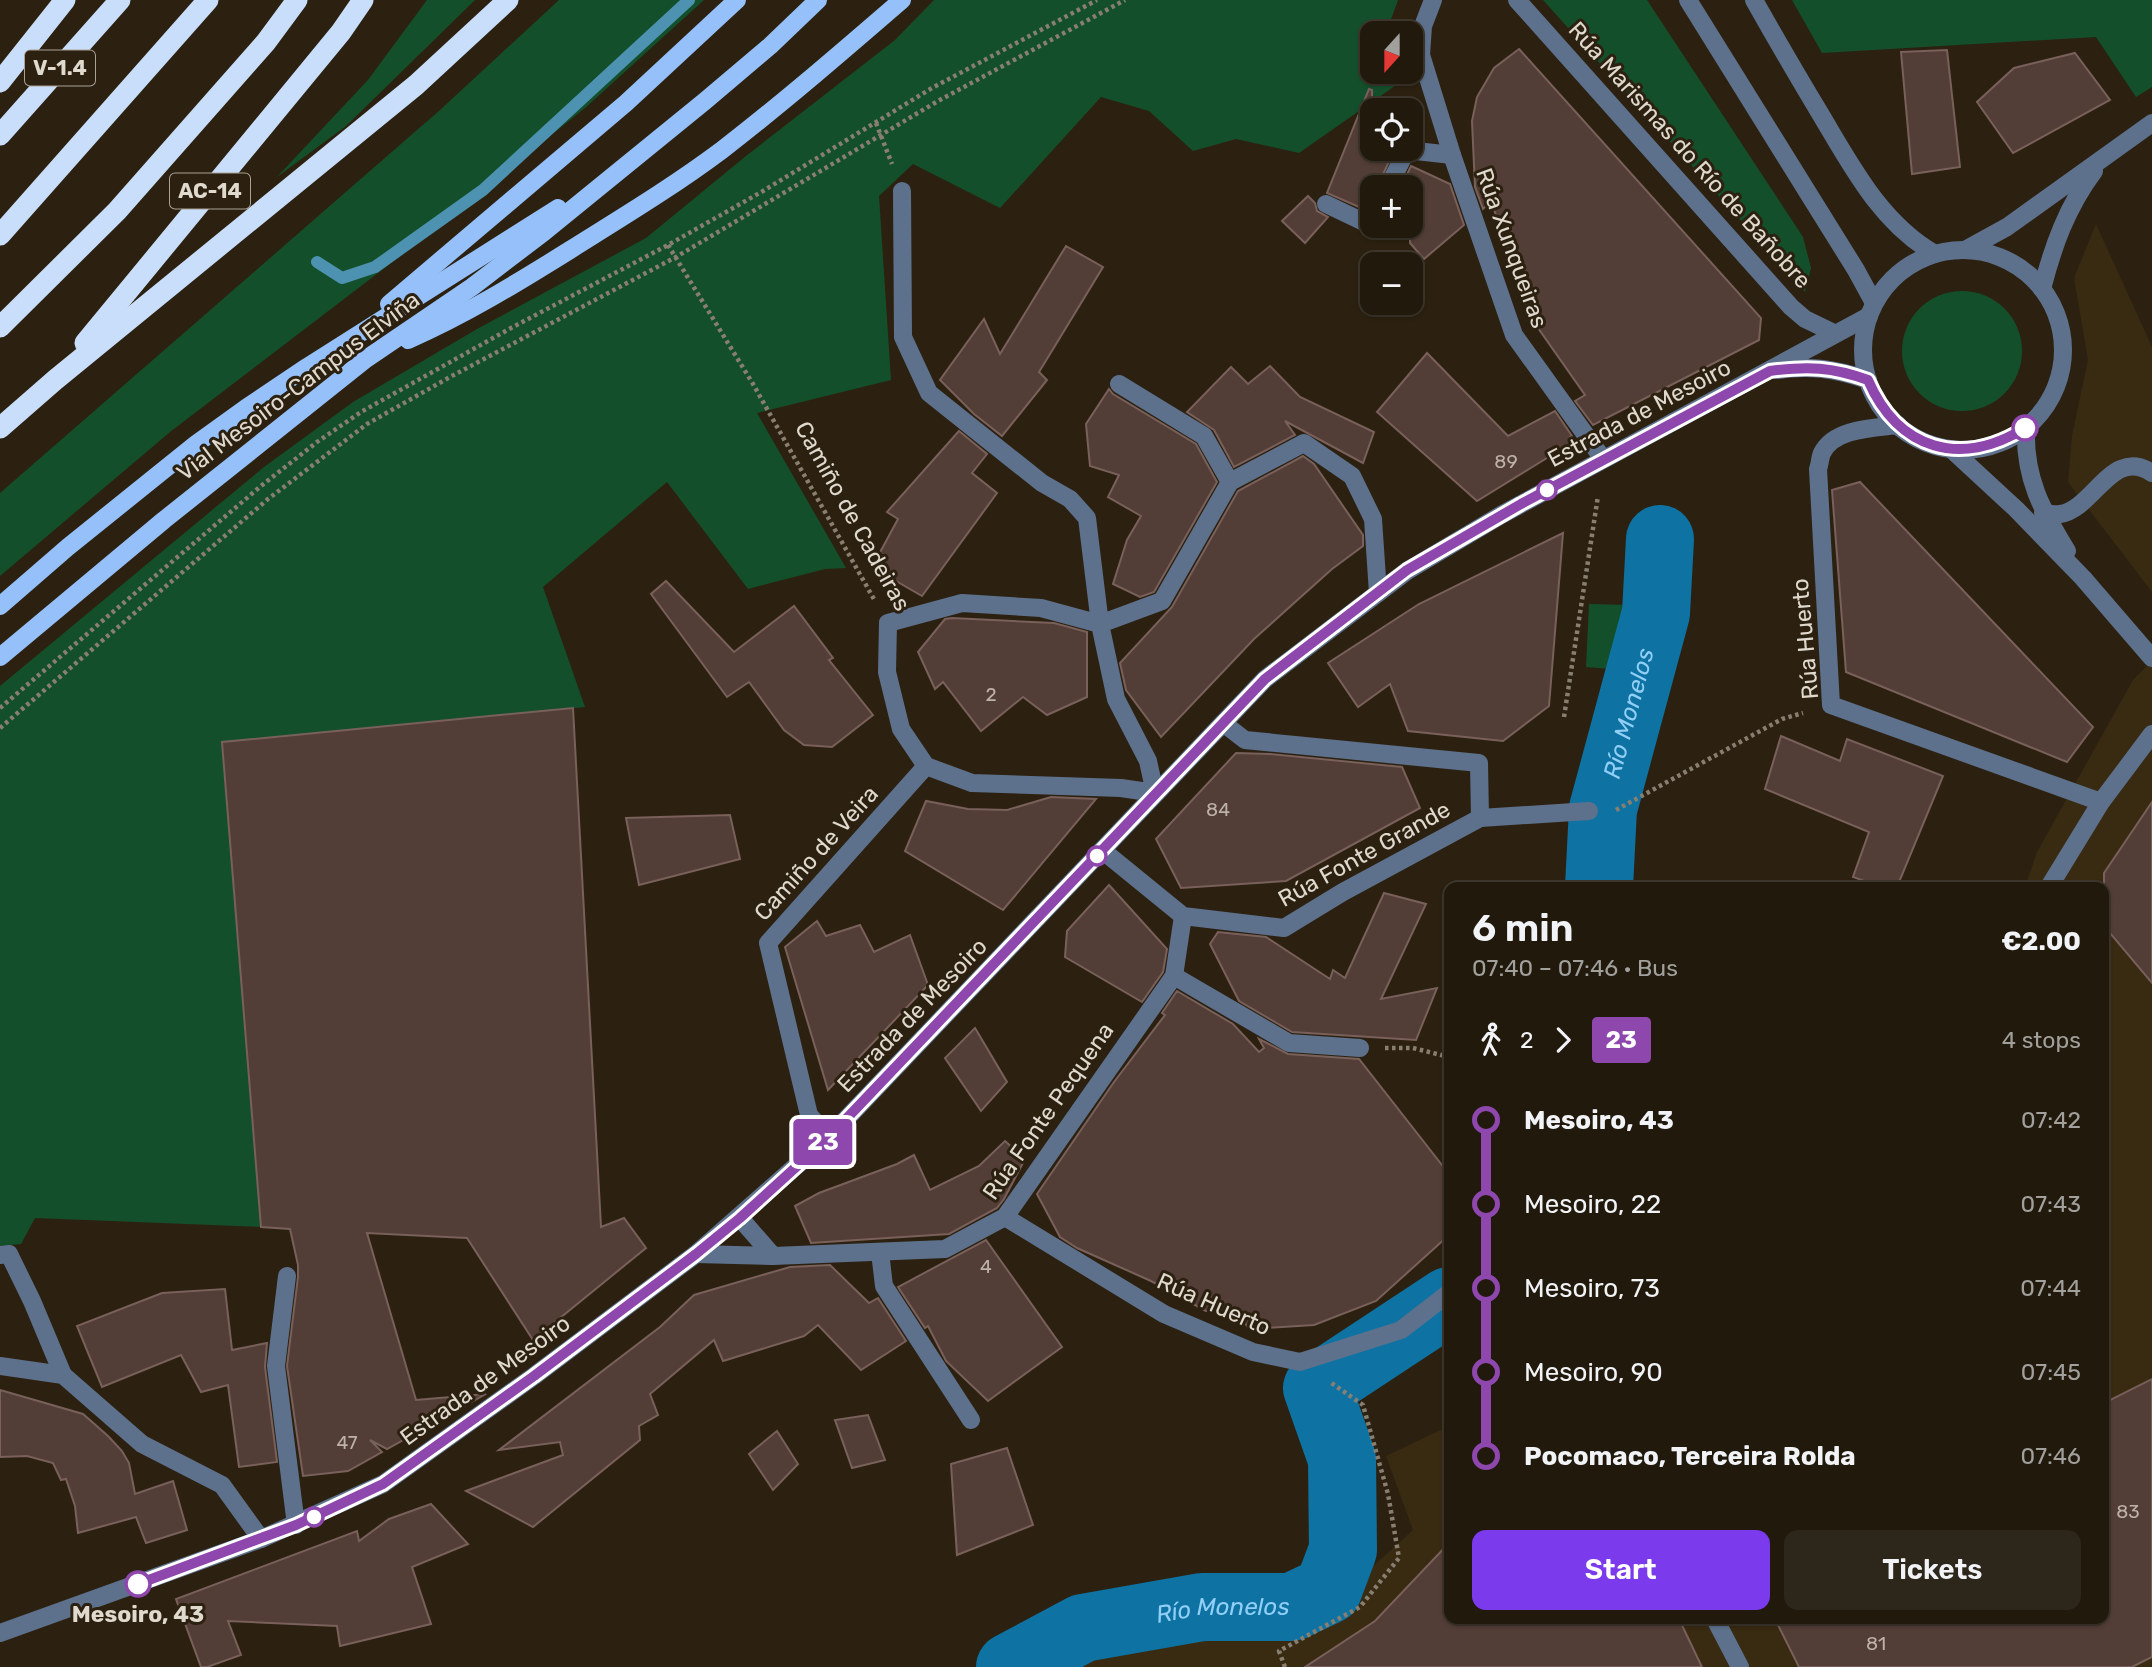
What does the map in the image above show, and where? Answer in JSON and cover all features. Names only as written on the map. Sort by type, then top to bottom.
[{"type":"highway","points":[[0,82],[65,0]]},
{"type":"highway","name":"V-1.4","points":[[0,135],[120,0]]},
{"type":"highway","points":[[0,235],[208,0]]},
{"type":"highway","name":"AC-14","points":[[0,327],[117,211],[266,41],[297,0]]},
{"type":"highway","name":"AC-14","points":[[55,380],[341,32],[363,0]]},
{"type":"highway","points":[[0,428],[416,85],[508,0]]},
{"type":"main road","points":[[335,350],[626,103],[737,0]]},
{"type":"main road","name":"Vial Mesoiro-Campus Elviña","points":[[0,657],[164,520],[366,359],[482,279],[631,161],[760,54],[818,0]]},
{"type":"main road","points":[[366,359],[475,308],[663,190],[730,143],[827,66],[902,0]]},
{"type":"main road","name":"Vial Mesoiro-Campus Elviña","points":[[0,607],[68,547],[196,444],[256,401],[631,161]]},
{"type":"street","name":"Rúa Xunqueiras","points":[[1433,0],[1423,26],[1420,55],[1514,335],[1603,459]]},
{"type":"street","name":"Rúa Marismas do Río de Bañobre","points":[[1517,0],[1791,307],[1805,319],[1834,334]]},
{"type":"street","points":[[1688,0],[1856,270],[1872,310]]},
{"type":"street","points":[[1754,0],[1857,175],[1900,229],[1917,244],[1935,254]]},
{"type":"street","name":"Estrada de Mesoiro","points":[[1967,250],[2007,227],[2152,123]]},
{"type":"street","name":"Rúa Xunqueiras","points":[[1394,175],[1406,150],[1452,155]]},
{"type":"street","name":"Estrada de Mesoiro","points":[[2042,289],[2052,249],[2063,223],[2079,190],[2102,159]]},
{"type":"street","points":[[902,191],[903,337],[908,349],[929,393],[1042,483],[1070,499],[1087,518],[1100,624],[1116,699],[1148,761],[1155,793],[1121,788],[972,783],[926,766]]},
{"type":"street","points":[[1326,204],[1360,220]]},
{"type":"street","name":"Estrada de Mesoiro","points":[[1967,250],[1988,253],[2009,261],[2027,273],[2042,289],[2059,324],[2062,362],[2056,387],[2043,410],[2025,428],[1990,446],[1951,449],[1923,441],[1898,425],[1885,412],[1868,380],[1863,359],[1864,337],[1872,310],[1885,287],[1900,272],[1935,254],[1967,250]]},
{"type":"street","name":"Estrada de Mesoiro","points":[[0,1633],[261,1539],[383,1484],[534,1376],[696,1254],[829,1137],[1265,679],[1407,570],[1603,459],[1770,371],[1872,310]]},
{"type":"street","name":"Estrada de Mesoiro","points":[[1770,371],[1813,366],[1868,380]]},
{"type":"street","points":[[1119,384],[1204,436],[1230,482]]},
{"type":"street","name":"Rúa Huerto","points":[[1898,425],[1868,428],[1847,434],[1832,441],[1822,452],[1818,469],[1831,705],[2101,802]]},
{"type":"street","points":[[2025,428],[2028,471],[2043,513],[2083,578]]},
{"type":"street","points":[[888,623],[962,603],[1041,608],[1100,624],[1162,601],[1230,482],[1304,443],[1352,476],[1373,519],[1378,593]]},
{"type":"street","points":[[1951,449],[2016,509],[2083,578],[2152,658]]},
{"type":"street","points":[[2043,513],[2059,515],[2071,510],[2121,468],[2135,466],[2152,473]]},
{"type":"street","name":"Camiño de Cadeiras","points":[[888,623],[887,672],[901,729],[926,766]]},
{"type":"street","name":"Rúa Fonte Grande","points":[[1183,916],[1284,928],[1343,892],[1480,818],[1479,763],[1245,740],[1223,723]]},
{"type":"street","points":[[2052,882],[2101,802],[2152,734]]},
{"type":"street","name":"Camiño de Veira","points":[[829,1137],[809,1115],[768,943],[926,766]]},
{"type":"street","points":[[1480,818],[1589,811]]},
{"type":"street","points":[[1102,850],[1183,916]]},
{"type":"street","name":"Rúa Fonte Pequena","points":[[696,1254],[773,1256],[945,1249],[1005,1217],[1174,976],[1183,916]]},
{"type":"street","points":[[1174,976],[1289,1043],[1360,1048]]},
{"type":"street","name":"Rúa Huerto","points":[[1005,1217],[1164,1314],[1253,1352],[1300,1362],[1401,1330],[1444,1297]]},
{"type":"street","points":[[740,1218],[773,1256]]},
{"type":"street","points":[[880,1252],[884,1286],[971,1420]]},
{"type":"street","points":[[0,1255],[9,1254],[63,1375],[142,1444],[222,1485],[261,1539]]},
{"type":"street","points":[[287,1276],[276,1366],[296,1525]]},
{"type":"street","points":[[0,1366],[63,1375]]},
{"type":"street","points":[[1718,1624],[1740,1667]]},
{"type":"path","points":[[0,708],[230,512],[317,442],[361,412],[668,245],[932,88],[1097,0]]},
{"type":"path","points":[[0,728],[268,499],[367,424],[676,257],[991,71],[1125,0]]},
{"type":"path","points":[[876,123],[902,191]]},
{"type":"path","name":"Camiño de Cadeiras","points":[[668,245],[753,384],[888,623]]},
{"type":"path","points":[[1564,717],[1603,459]]},
{"type":"path","points":[[1614,811],[1782,719],[1831,705]]},
{"type":"path","points":[[1360,1048],[1413,1048],[1444,1056]]},
{"type":"path","points":[[1285,1667],[1279,1651],[1360,1607],[1399,1558],[1388,1494],[1363,1405],[1300,1362]]},
{"type":"shaded area","points":[[2096,224],[2152,347],[2152,592],[2068,482],[2072,436],[2088,360],[2074,278]]},
{"type":"shaded area","points":[[2152,661],[2152,1667],[1066,1667],[1204,1595],[1300,1632],[1413,1530],[1386,1456],[1444,1428],[1444,1624],[2109,1624],[2109,882],[2027,882],[2037,852],[2133,680]]},
{"type":"green space","points":[[427,0],[475,0],[346,126],[277,177],[368,80]]},
{"type":"green space","points":[[559,0],[704,0],[585,108],[403,254],[170,432],[0,576],[0,493],[440,110]]},
{"type":"green space","points":[[934,0],[1398,0],[1390,21],[1360,21],[1360,84],[1398,84],[1378,98],[1360,98],[1360,110],[1299,153],[1236,139],[1193,151],[1149,111],[1101,97],[1000,208],[913,164],[879,196],[891,380],[757,413],[846,568],[825,569],[748,589],[667,482],[543,587],[585,707],[223,742],[261,1227],[35,1218],[21,1244],[0,1246],[0,686],[264,467],[353,402],[477,329],[646,238],[895,40]]},
{"type":"green space","points":[[1543,0],[1647,0],[1803,237],[1811,268],[1805,292]]},
{"type":"green space","points":[[1792,0],[2152,0],[2152,87],[2136,97],[2096,37],[1822,53]]},
{"type":"green space","points":[[1962,291],[1985,296],[2004,309],[2017,328],[2022,351],[2017,374],[2004,393],[1985,406],[1962,411],[1939,406],[1920,393],[1907,374],[1902,351],[1907,328],[1920,309],[1939,296]]},
{"type":"green space","points":[[1589,604],[1631,605],[1625,670],[1586,667]]},
{"type":"building","points":[[1519,49],[1761,318],[1759,340],[1593,425],[1575,401],[1585,395],[1531,318],[1491,201],[1483,209],[1475,187],[1472,121],[1477,97],[1494,68]]},
{"type":"building","points":[[1947,50],[1960,167],[1912,174],[1901,52]]},
{"type":"building","points":[[2075,53],[2110,100],[2013,153],[1977,102],[2014,68]]},
{"type":"building","points":[[1369,89],[1372,90],[1372,98],[1365,98]]},
{"type":"building","points":[[1360,111],[1360,161],[1389,161],[1383,175],[1360,175],[1360,207],[1327,193]]},
{"type":"building","points":[[1411,166],[1450,184],[1464,225],[1424,259],[1423,252],[1418,252],[1410,243],[1410,238],[1423,238],[1423,175],[1407,175]]},
{"type":"building","points":[[1308,196],[1315,203],[1317,211],[1328,217],[1305,243],[1282,221]]},
{"type":"building","points":[[1066,246],[1103,267],[1039,372],[1047,380],[1002,436],[974,414],[940,380],[984,319],[1000,354]]},
{"type":"building","points":[[1427,353],[1508,436],[1555,411],[1572,436],[1570,437],[1573,442],[1477,501],[1377,412]]},
{"type":"building","points":[[1270,366],[1300,397],[1374,432],[1363,463],[1285,421],[1295,435],[1234,467],[1214,430],[1187,412],[1231,367],[1248,384]]},
{"type":"building","points":[[1109,389],[1196,444],[1217,482],[1154,592],[1140,597],[1113,584],[1127,540],[1141,516],[1108,497],[1119,475],[1090,466],[1086,424]]},
{"type":"building","points":[[959,431],[987,454],[972,473],[997,493],[922,596],[872,567],[898,519],[887,512]]},
{"type":"building","points":[[1303,456],[1314,464],[1363,535],[1363,546],[1332,569],[1254,639],[1161,737],[1126,690],[1120,663],[1172,607],[1238,491]]},
{"type":"building","points":[[1860,482],[2093,727],[2067,762],[1846,672],[1832,490]]},
{"type":"building","points":[[1563,533],[1549,706],[1503,741],[1408,731],[1390,684],[1358,707],[1328,663],[1419,604]]},
{"type":"building","points":[[666,581],[734,652],[794,606],[833,658],[829,660],[873,715],[832,747],[804,745],[784,730],[749,682],[727,697],[651,594]]},
{"type":"building","points":[[945,619],[1054,623],[1087,632],[1087,697],[1047,715],[1023,697],[981,731],[943,682],[935,689],[918,652]]},
{"type":"building","points":[[573,708],[601,1227],[624,1218],[646,1248],[533,1340],[467,1238],[367,1233],[416,1400],[486,1394],[387,1449],[370,1440],[382,1452],[348,1471],[303,1476],[287,1366],[298,1265],[290,1229],[261,1227],[222,742]]},
{"type":"building","points":[[1781,736],[1840,761],[1847,739],[1943,776],[1899,882],[1867,882],[1853,877],[1869,832],[1765,789]]},
{"type":"building","points":[[1236,753],[1402,767],[1420,808],[1286,881],[1181,888],[1156,839]]},
{"type":"building","points":[[1051,797],[1096,799],[1003,910],[905,851],[926,801],[968,809],[1007,810]]},
{"type":"building","points":[[2152,802],[2152,983],[2109,932],[2109,882],[2104,882],[2104,873]]},
{"type":"building","points":[[730,815],[740,859],[639,885],[626,818]]},
{"type":"building","points":[[1109,885],[1167,949],[1163,972],[1142,1002],[1065,957],[1067,931]]},
{"type":"building","points":[[1384,893],[1426,904],[1381,999],[1437,988],[1416,1040],[1292,1032],[1239,1001],[1210,944],[1218,932],[1266,937],[1330,979],[1333,970],[1345,978]]},
{"type":"building","points":[[817,921],[826,936],[860,925],[874,952],[910,935],[928,985],[828,1090],[785,947]]},
{"type":"building","points":[[1177,991],[1233,1024],[1259,1052],[1264,1048],[1259,1039],[1288,1054],[1359,1059],[1444,1168],[1444,1240],[1376,1301],[1314,1325],[1249,1329],[1237,1311],[1206,1311],[1151,1281],[1077,1248],[1060,1237],[1037,1194],[1114,1082],[1165,1015],[1162,1013]]},
{"type":"building","points":[[975,1028],[1007,1082],[981,1111],[945,1058]]},
{"type":"building","points":[[1005,1141],[1025,1159],[1004,1199],[997,1208],[949,1234],[811,1243],[795,1206],[819,1193],[914,1155],[930,1190],[979,1166]]},
{"type":"building","points":[[986,1240],[1062,1347],[988,1401],[946,1361],[928,1326],[925,1328],[898,1287]]},
{"type":"building","points":[[830,1265],[869,1303],[878,1298],[906,1341],[861,1370],[818,1325],[804,1336],[723,1361],[714,1340],[650,1394],[658,1415],[639,1426],[640,1440],[533,1527],[466,1491],[563,1455],[560,1442],[499,1450],[660,1327],[694,1295],[790,1267]]},
{"type":"building","points":[[225,1289],[232,1350],[267,1343],[265,1367],[277,1462],[239,1467],[228,1385],[201,1392],[181,1355],[102,1387],[77,1326],[162,1293]]},
{"type":"building","points":[[2152,1379],[2152,1657],[2132,1667],[1799,1667],[1778,1624],[2109,1624],[2109,1400]]},
{"type":"building","points":[[0,1390],[83,1414],[122,1451],[129,1463],[135,1494],[173,1481],[187,1530],[146,1543],[136,1517],[78,1533],[75,1506],[66,1479],[61,1480],[53,1463],[27,1456],[0,1457]]},
{"type":"building","points":[[868,1415],[885,1460],[852,1468],[835,1420]]},
{"type":"building","points":[[777,1431],[798,1464],[773,1490],[749,1454]]},
{"type":"building","points":[[1007,1448],[1033,1525],[957,1555],[951,1464]]},
{"type":"building","points":[[431,1504],[468,1544],[412,1567],[431,1624],[340,1646],[337,1626],[228,1621],[241,1655],[201,1667],[176,1599],[357,1531],[359,1541],[389,1519]]},
{"type":"building","points":[[1444,1548],[1444,1624],[1681,1624],[1702,1667],[1305,1667],[1375,1621]]},
{"type":"waterway","points":[[317,262],[342,278],[375,267],[483,190],[689,0]]},
{"type":"waterway","name":"Río Monelos","points":[[1599,882],[1603,809],[1656,613],[1660,539]]},
{"type":"waterway","name":"Río Monelos","points":[[1010,1667],[1083,1628],[1202,1607],[1292,1607],[1328,1590],[1343,1550],[1342,1459],[1317,1388],[1444,1304]]},
{"type":"bus line","name":"23","points":[[138,1584],[296,1525],[383,1484],[534,1376],[696,1254],[829,1137],[1265,679],[1407,570],[1603,459],[1770,371],[1813,366],[1868,380],[1875,397],[1898,425],[1909,434],[1936,446],[1951,449],[1990,446],[2025,428]]},
{"type":"place","name":"Mesoiro, 43","points":[[138,1584]]}]
